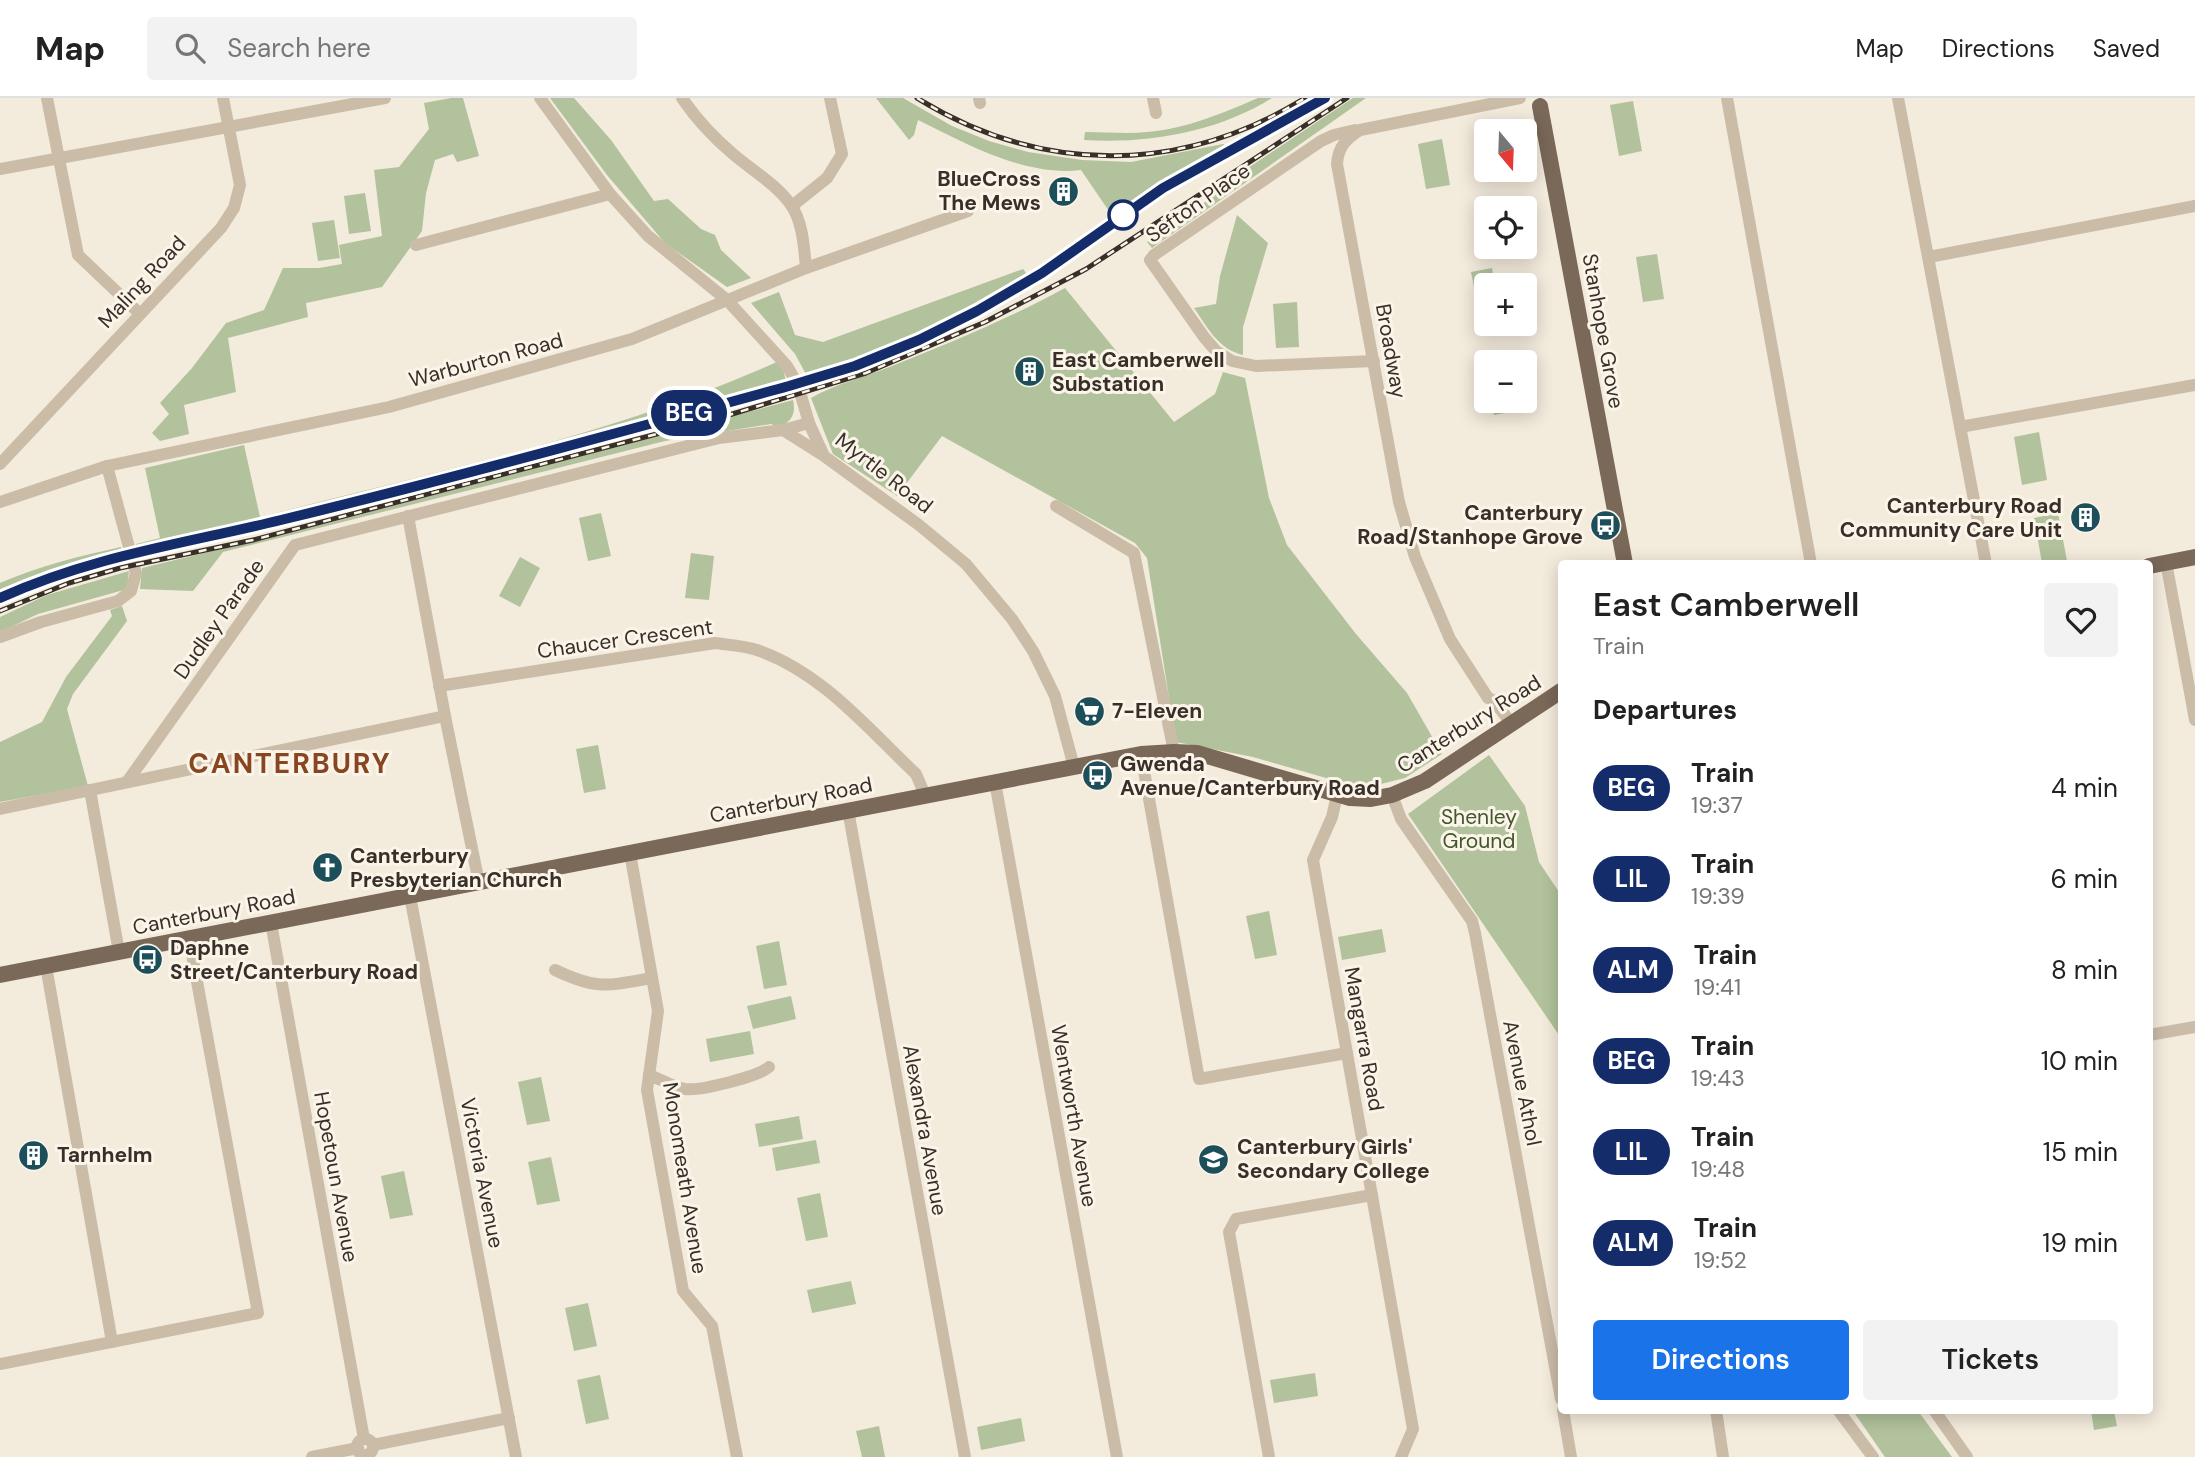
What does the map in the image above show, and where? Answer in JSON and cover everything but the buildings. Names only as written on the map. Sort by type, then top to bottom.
[{"type":"main road","name":"Stanhope Grove","points":[[1539,101],[1624,560]]},
{"type":"main road","points":[[2153,565],[2195,557]]},
{"type":"main road","name":"Canterbury Road","points":[[0,975],[1141,754],[1174,752],[1216,758],[1337,795],[1371,799],[1392,795],[1425,781],[1558,693]]},
{"type":"street","points":[[47,98],[78,255],[139,313]]},
{"type":"street","name":"Maling Road","points":[[0,464],[221,228],[234,208],[240,185],[223,98]]},
{"type":"street","points":[[0,169],[385,98]]},
{"type":"street","name":"Myrtle Road","points":[[540,98],[610,194],[648,236],[727,300],[786,366],[798,385],[809,423],[824,456],[919,525],[966,564],[1012,619],[1033,651],[1055,696],[1074,766]]},
{"type":"street","points":[[682,98],[702,127],[766,179],[792,206],[802,235],[806,268]]},
{"type":"street","points":[[792,206],[827,178],[842,154],[830,98]]},
{"type":"street","points":[[1153,98],[1156,113]]},
{"type":"street","points":[[1360,130],[1520,98]]},
{"type":"street","points":[[1727,98],[1810,560]]},
{"type":"street","points":[[1898,98],[1985,560]]},
{"type":"street","name":"Broadway","points":[[1360,130],[1344,142],[1338,152],[1337,164],[1399,502],[1415,557],[1451,639],[1488,698],[1493,700],[1512,723]]},
{"type":"street","name":"Sefton Place","points":[[1360,130],[1323,140],[1153,255],[1150,260],[1204,337],[1216,351],[1232,361],[1256,366],[1374,361]]},
{"type":"street","points":[[416,245],[610,194]]},
{"type":"street","points":[[1929,257],[2195,206]]},
{"type":"street","name":"Warburton Road","points":[[0,502],[107,466],[389,407],[632,340],[806,268],[968,211]]},
{"type":"street","points":[[1960,427],[2195,385]]},
{"type":"street","name":"Dudley Parade","points":[[127,782],[295,545],[719,438],[783,430],[809,423]]},
{"type":"street","points":[[783,430],[824,456]]},
{"type":"street","points":[[0,637],[41,622],[118,601],[131,591],[136,573],[107,466]]},
{"type":"street","points":[[1056,506],[1134,553],[1174,752]]},
{"type":"street","points":[[408,516],[439,686],[480,883]]},
{"type":"street","points":[[2166,562],[2195,720]]},
{"type":"street","name":"Chaucer Crescent","points":[[439,686],[715,643],[755,649],[785,661],[816,679],[916,774],[925,795]]},
{"type":"street","points":[[0,809],[445,716]]},
{"type":"street","points":[[1141,754],[1199,1079],[1347,1053]]},
{"type":"street","name":"Wentworth Avenue","points":[[995,782],[1117,1457]]},
{"type":"street","points":[[90,790],[119,952]]},
{"type":"street","name":"Mangarra Road","points":[[1337,795],[1332,817],[1313,860],[1413,1429],[1401,1457]]},
{"type":"street","name":"Avenue Athol","points":[[1392,795],[1401,819],[1472,921],[1558,1383]]},
{"type":"street","name":"Alexandra Avenue","points":[[848,810],[965,1457]]},
{"type":"street","name":"Monomeath Avenue","points":[[630,853],[658,1011],[647,1090],[683,1291],[712,1326],[737,1457]]},
{"type":"street","name":"Victoria Avenue","points":[[410,896],[516,1457]]},
{"type":"street","name":"Hopetoun Avenue","points":[[271,923],[366,1449]]},
{"type":"street","points":[[0,1364],[258,1313],[189,938]]},
{"type":"street","points":[[46,966],[113,1342]]},
{"type":"street","points":[[555,970],[579,982],[606,986],[652,978]]},
{"type":"street","points":[[2153,1034],[2195,1027]]},
{"type":"street","points":[[649,1075],[692,1089],[756,1075],[769,1067]]},
{"type":"street","points":[[1269,1457],[1229,1232],[1236,1219],[1372,1195]]},
{"type":"street","points":[[1564,1414],[1571,1457]]},
{"type":"street","points":[[1717,1414],[1723,1457]]},
{"type":"street","points":[[1841,1414],[1873,1457]]},
{"type":"street","points":[[1941,1414],[1967,1457]]},
{"type":"street","points":[[312,1457],[366,1449],[509,1418]]},
{"type":"green space","points":[[463,98],[479,156],[457,162],[453,154],[435,160],[426,193],[422,231],[382,287],[306,303],[308,317],[228,338],[236,392],[184,405],[189,434],[160,441],[152,433],[169,414],[160,403],[192,368],[226,323],[264,310],[283,268],[319,268],[342,264],[339,245],[382,236],[374,170],[399,167],[429,129],[424,103]]},
{"type":"green space","points":[[550,98],[574,98],[611,140],[654,201],[668,199],[701,229],[715,235],[721,250],[751,278],[727,287],[665,243],[607,175]]},
{"type":"green space","points":[[876,98],[903,98],[952,126],[989,141],[1028,152],[1082,160],[1131,162],[1223,144],[1227,146],[1139,198],[1113,217],[1081,170],[1039,169],[1018,164],[976,148],[918,120],[914,135],[909,140]]},
{"type":"green space","points":[[1258,98],[1272,98],[1229,119],[1182,133],[1133,140],[1084,140],[1085,132],[1139,133],[1176,128],[1218,115]]},
{"type":"green space","points":[[1353,98],[1366,98],[1152,248],[1147,242],[1240,178],[1239,174]]},
{"type":"green space","points":[[1633,101],[1642,151],[1619,156],[1610,105]]},
{"type":"green space","points":[[1442,139],[1450,185],[1426,189],[1418,144]]},
{"type":"green space","points":[[365,193],[371,231],[349,234],[344,196]]},
{"type":"green space","points":[[1237,215],[1268,243],[1243,327],[1243,355],[1220,343],[1194,308],[1216,304],[1220,276]]},
{"type":"green space","points":[[334,220],[340,258],[318,261],[312,223]]},
{"type":"green space","points":[[1657,254],[1664,299],[1643,302],[1636,257]]},
{"type":"green space","points":[[1492,268],[1493,273],[1474,273],[1474,287],[1471,272]]},
{"type":"green space","points":[[1023,269],[1029,277],[949,320],[893,345],[807,376],[795,354],[751,303],[779,292],[795,335],[823,342]]},
{"type":"green space","points":[[1065,288],[1174,422],[1215,394],[1223,372],[1245,378],[1269,498],[1287,545],[1356,634],[1407,693],[1442,754],[1405,778],[1381,784],[1347,784],[1253,757],[1176,742],[1147,558],[1135,543],[942,436],[897,496],[833,454],[811,398],[958,339]]},
{"type":"green space","points":[[1297,302],[1299,347],[1276,348],[1273,304]]},
{"type":"green space","points":[[777,362],[783,369],[786,381],[325,505],[219,530],[137,546],[136,544],[160,538],[145,468],[244,445],[260,517],[457,468],[587,432],[715,388]]},
{"type":"green space","points":[[793,400],[792,416],[779,427],[771,424],[665,441],[223,552],[193,591],[140,589],[142,568],[324,524]]},
{"type":"green space","points":[[2039,432],[2047,480],[2022,485],[2014,437]]},
{"type":"green space","points":[[601,513],[611,556],[588,561],[579,518]]},
{"type":"green space","points":[[2058,513],[2067,560],[2041,560],[2034,518]]},
{"type":"green space","points":[[121,547],[122,551],[53,572],[0,593],[0,583],[15,577],[60,562]]},
{"type":"green space","points":[[691,553],[714,556],[709,600],[685,598]]},
{"type":"green space","points":[[520,557],[540,568],[520,607],[499,596]]},
{"type":"green space","points":[[129,571],[127,589],[38,614],[0,632],[0,617],[47,595]]},
{"type":"green space","points":[[122,606],[127,621],[73,694],[67,709],[88,786],[0,802],[0,742],[42,722],[66,677],[112,616],[110,610]]},
{"type":"green space","points":[[598,745],[606,789],[584,793],[576,749]]},
{"type":"green space","name":"Shenley Ground","points":[[1489,755],[1525,806],[1539,862],[1558,890],[1558,1034],[1408,814]]},
{"type":"green space","points":[[1269,911],[1277,955],[1255,959],[1246,916]]},
{"type":"green space","points":[[1382,929],[1386,952],[1342,960],[1338,937]]},
{"type":"green space","points":[[779,941],[787,985],[764,989],[756,946]]},
{"type":"green space","points":[[791,996],[796,1019],[753,1029],[747,1006]]},
{"type":"green space","points":[[750,1031],[754,1054],[710,1062],[706,1039]]},
{"type":"green space","points":[[541,1077],[550,1121],[527,1125],[518,1082]]},
{"type":"green space","points":[[799,1116],[803,1139],[759,1147],[755,1124]]},
{"type":"green space","points":[[816,1140],[820,1163],[776,1171],[772,1148]]},
{"type":"green space","points":[[551,1157],[560,1201],[537,1205],[528,1162]]},
{"type":"green space","points":[[404,1171],[413,1215],[390,1219],[381,1176]]},
{"type":"green space","points":[[820,1193],[828,1237],[806,1241],[797,1198]]},
{"type":"green space","points":[[851,1281],[856,1304],[812,1313],[807,1290]]},
{"type":"green space","points":[[588,1303],[597,1346],[574,1351],[565,1308]]},
{"type":"green space","points":[[1315,1373],[1318,1396],[1274,1403],[1270,1380]]},
{"type":"green space","points":[[600,1375],[609,1419],[586,1424],[577,1380]]},
{"type":"green space","points":[[1855,1414],[1920,1414],[1952,1457],[1885,1457]]},
{"type":"green space","points":[[2091,1414],[2115,1414],[2117,1426],[2094,1430]]},
{"type":"green space","points":[[1021,1418],[1025,1441],[981,1450],[977,1427]]},
{"type":"green space","points":[[879,1426],[885,1457],[862,1457],[856,1431]]},
{"type":"railway","points":[[917,98],[964,123],[1013,141],[1062,152],[1111,156],[1160,152],[1209,141],[1258,123],[1305,98]]},
{"type":"railway","points":[[0,598],[103,561],[408,488],[855,366],[919,340],[977,311],[1042,273],[1163,188],[1325,98]]},
{"type":"railway","points":[[0,611],[69,583],[120,568],[253,540],[729,415],[866,373],[985,322],[1086,269],[1347,98]]},
{"type":"train","name":"BEG","points":[[0,598],[47,578],[106,559],[281,520],[789,386],[855,366],[939,331],[1010,293],[1163,188],[1325,98]]},
{"type":"place","name":"BlueCross The Mews","points":[[1064,191]]},
{"type":"place","name":"East Camberwell Substation","points":[[1029,372]]},
{"type":"place","name":"Canterbury Road Community Care Unit","points":[[2085,518]]},
{"type":"place","name":"Canterbury Road/Stanhope Grove","points":[[1606,525]]},
{"type":"place","name":"7-Eleven","points":[[1089,711]]},
{"type":"place","name":"Gwenda Avenue/Canterbury Road","points":[[1097,776]]},
{"type":"place","name":"Canterbury Presbyterian Church","points":[[327,868]]},
{"type":"place","name":"Daphne Street/Canterbury Road","points":[[147,960]]},
{"type":"place","name":"Tarnhelm","points":[[34,1155]]},
{"type":"place","name":"Canterbury Girls' Secondary College","points":[[1214,1159]]},
{"type":"district","name":"CANTERBURY","points":[[290,763]]}]
